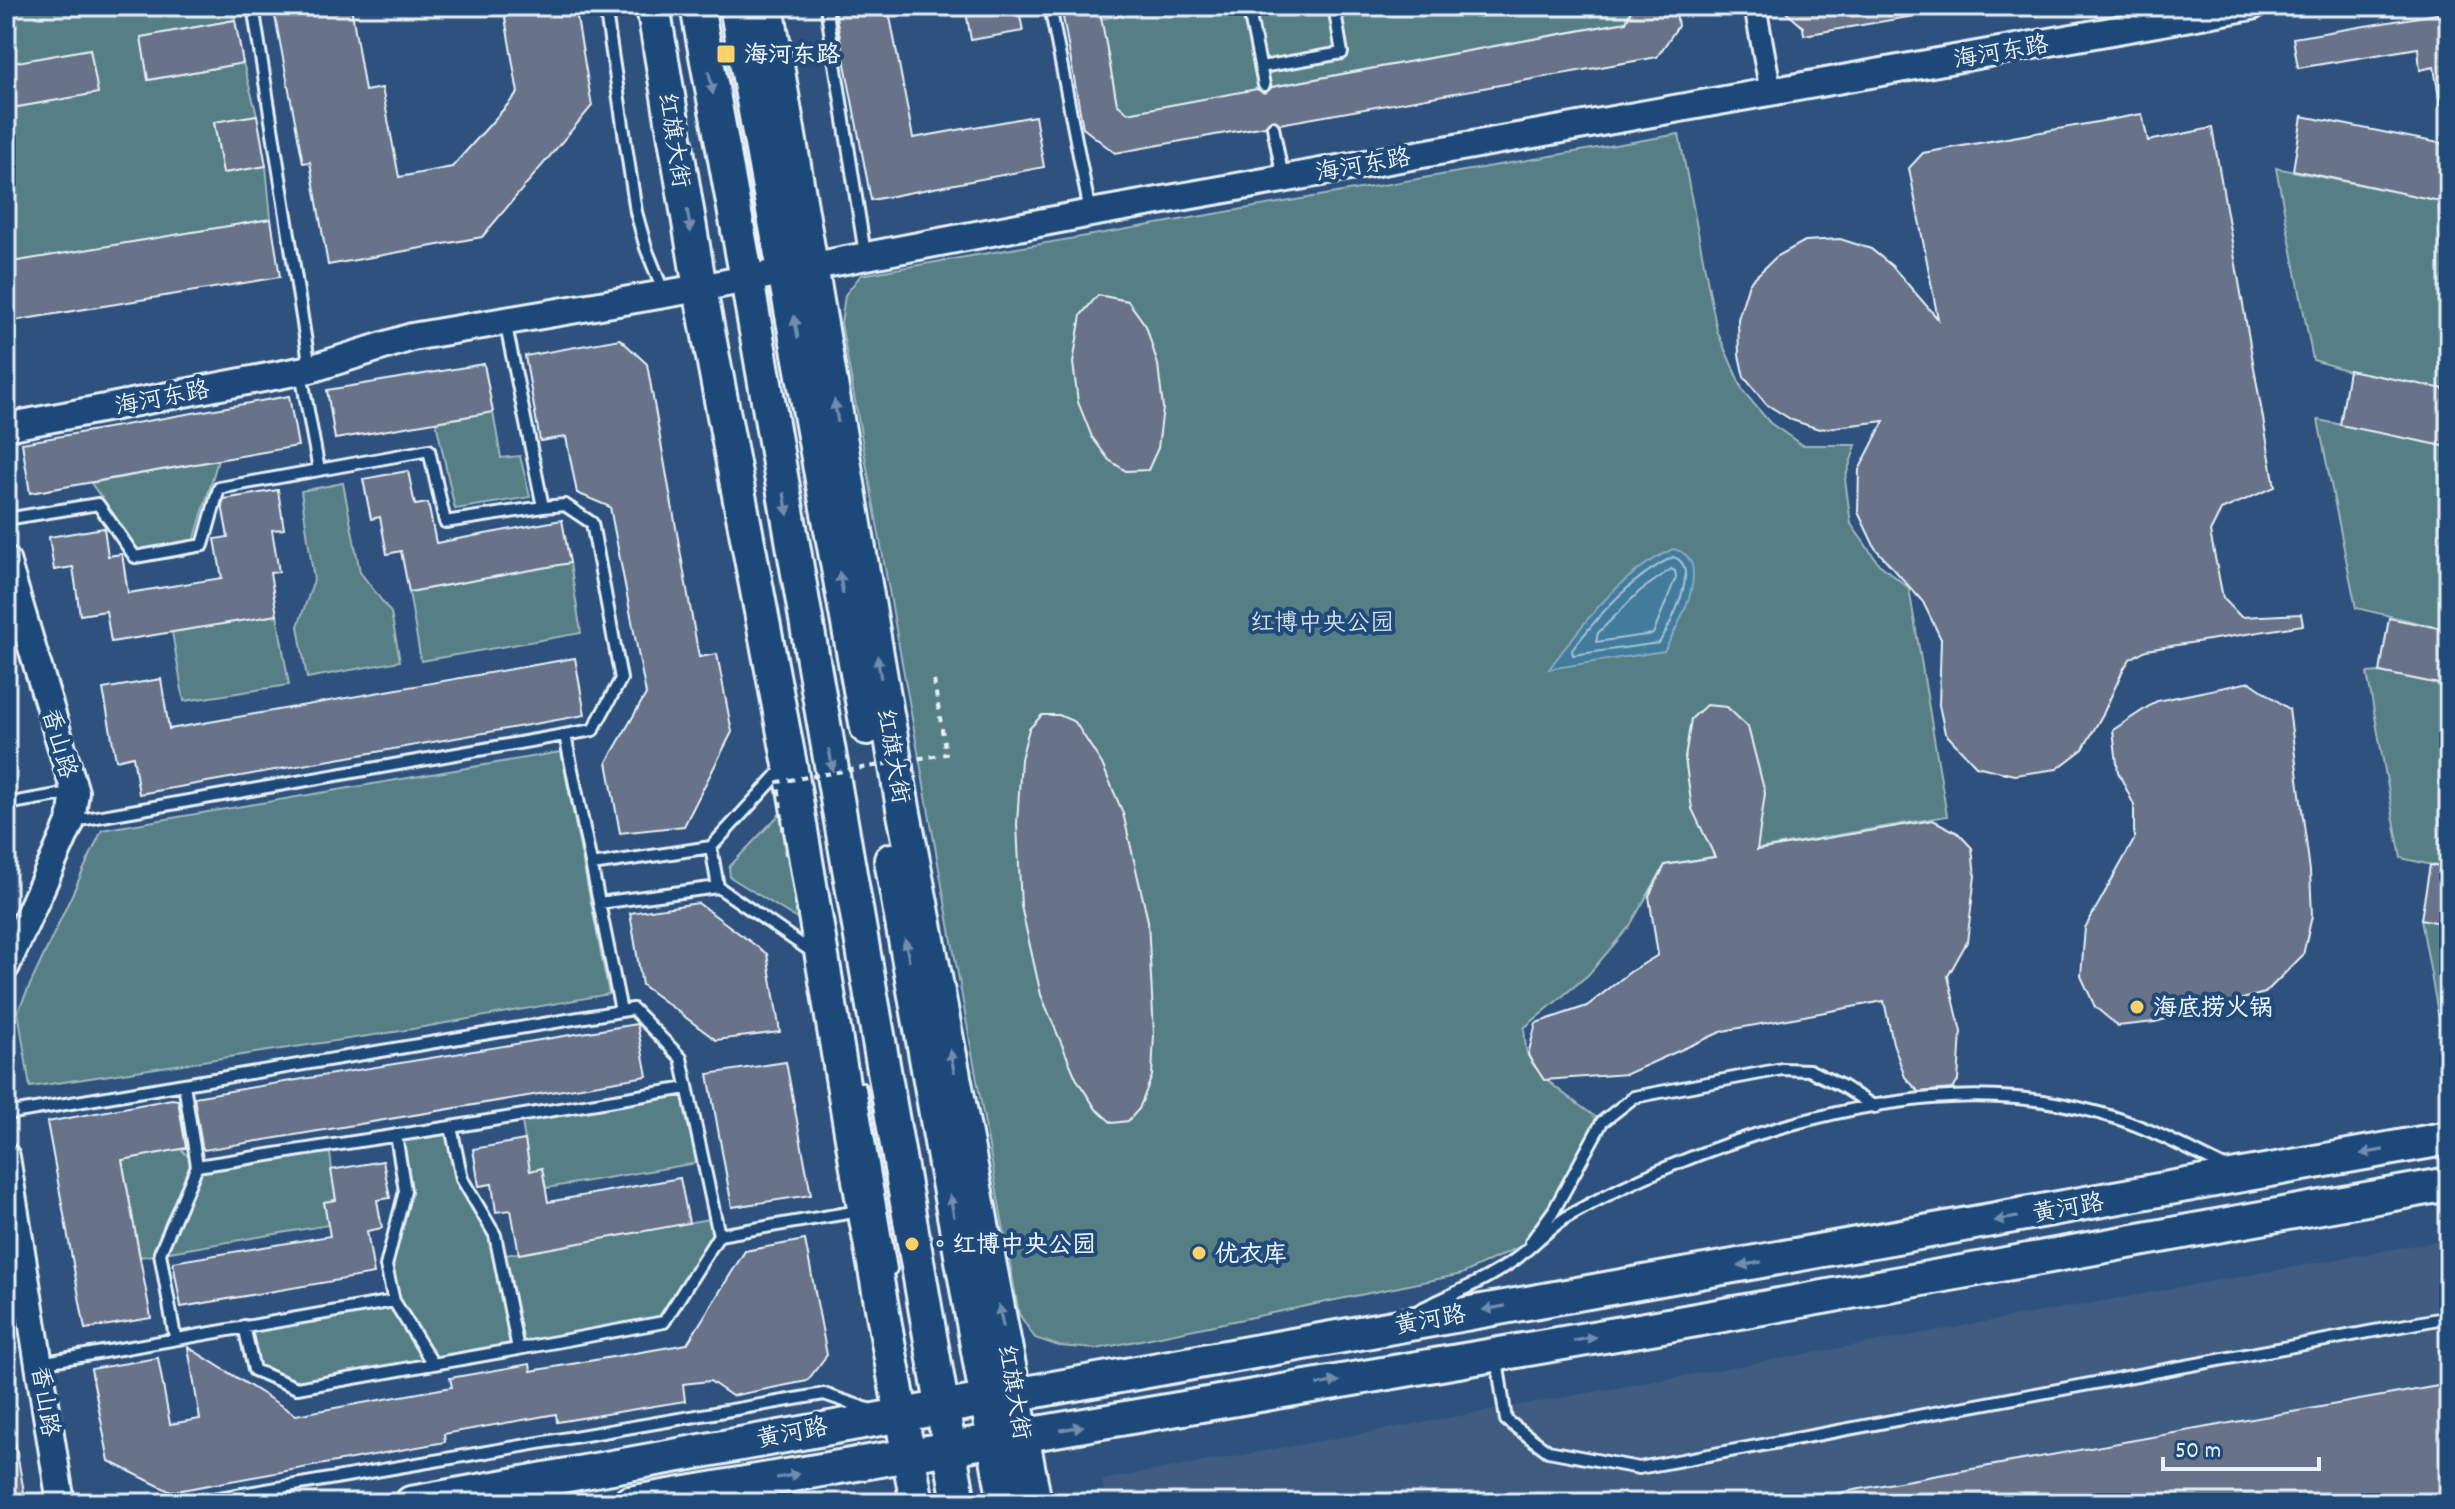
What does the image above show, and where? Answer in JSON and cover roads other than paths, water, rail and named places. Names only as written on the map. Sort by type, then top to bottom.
[{"type":"main road","name":"红旗大街","points":[[653,6],[711,291],[830,964],[884,1206],[910,1407],[950,1448],[959,1503]]},
{"type":"main road","name":"红旗大街","points":[[697,6],[747,279],[884,1206],[910,1407],[908,1455],[917,1503]]},
{"type":"main road","name":"红旗大街","points":[[736,6],[798,269],[903,808],[1008,1439],[1005,1503]]},
{"type":"main road","name":"红旗大街","points":[[767,6],[798,269]]},
{"type":"main road","name":"黄河路","points":[[411,1503],[910,1407],[1001,1394],[1862,1245],[2449,1138]]},
{"type":"main road","name":"黄河路","points":[[629,1503],[1496,1354],[2449,1184]]},
{"type":"main road","name":"红旗大街","points":[[1008,1439],[1035,1503]]},
{"type":"street","points":[[1755,6],[1771,92]]},
{"type":"street","name":"海河东路","points":[[6,427],[305,370],[412,337],[665,294],[711,291],[747,279],[1091,213],[2252,6]]},
{"type":"street","name":"香山路","points":[[6,560],[75,792],[71,821],[6,966]]},
{"type":"street","name":"香山路","points":[[6,1157],[21,1288],[40,1363],[61,1503]]},
{"type":"lane","points":[[253,6],[319,470]]},
{"type":"lane","points":[[605,6],[636,212],[646,248],[665,294]]},
{"type":"lane","points":[[826,6],[865,256]]},
{"type":"lane","points":[[1050,6],[1091,213]]},
{"type":"lane","points":[[1248,6],[1264,85]]},
{"type":"lane","points":[[1261,67],[1342,53],[1334,6]]},
{"type":"lane","points":[[1273,127],[1283,178]]},
{"type":"lane","points":[[505,321],[543,507]]},
{"type":"lane","points":[[6,519],[98,504],[135,557],[203,545],[219,488],[429,450],[445,522],[565,505],[592,523],[621,679],[593,730],[71,821]]},
{"type":"lane","points":[[779,643],[794,757],[813,830]]},
{"type":"lane","points":[[565,735],[621,1011]]},
{"type":"lane","points":[[592,865],[711,847],[794,757]]},
{"type":"lane","points":[[6,804],[75,792]]},
{"type":"lane","points":[[711,847],[718,887]]},
{"type":"lane","points":[[599,903],[718,887],[830,964]]},
{"type":"lane","points":[[6,1114],[633,1009],[681,1058],[719,1235],[664,1322],[297,1388],[254,1370],[244,1326]]},
{"type":"lane","points":[[1524,1252],[1554,1210],[1602,1122],[1634,1097],[1795,1069],[1809,1070],[1875,1107]]},
{"type":"lane","points":[[857,1074],[884,1206],[893,1285]]},
{"type":"lane","points":[[175,1337],[160,1253],[197,1166],[184,1084]]},
{"type":"lane","points":[[197,1166],[687,1088]]},
{"type":"lane","points":[[1380,1328],[1466,1288],[1512,1262],[1567,1217],[1626,1187],[1723,1145],[1815,1118],[1875,1107],[1973,1097],[2017,1098],[2098,1113],[2150,1129],[2244,1175]]},
{"type":"lane","points":[[451,1127],[462,1179],[495,1235],[518,1349]]},
{"type":"lane","points":[[396,1135],[405,1191],[386,1266],[394,1301],[433,1364]]},
{"type":"lane","points":[[719,1235],[884,1206]]},
{"type":"lane","points":[[40,1363],[394,1301]]},
{"type":"lane","points":[[1496,1354],[1506,1420],[1548,1451],[1639,1468],[2449,1317]]},
{"type":"lane","points":[[190,1503],[824,1394],[910,1407]]},
{"type":"water","points":[[1673,549],[1686,555],[1692,566],[1693,579],[1684,611],[1664,651],[1549,669],[1589,617],[1619,585]]},
{"type":"place","name":"海河东路","points":[[726,54]]},
{"type":"place","name":"海底捞火锅","points":[[2137,1007]]},
{"type":"place","name":"。红博中央公园","points":[[912,1244]]},
{"type":"place","name":"优衣库","points":[[1199,1253]]},
{"type":"park label","name":"红博中央公园","points":[[1322,622]]}]
